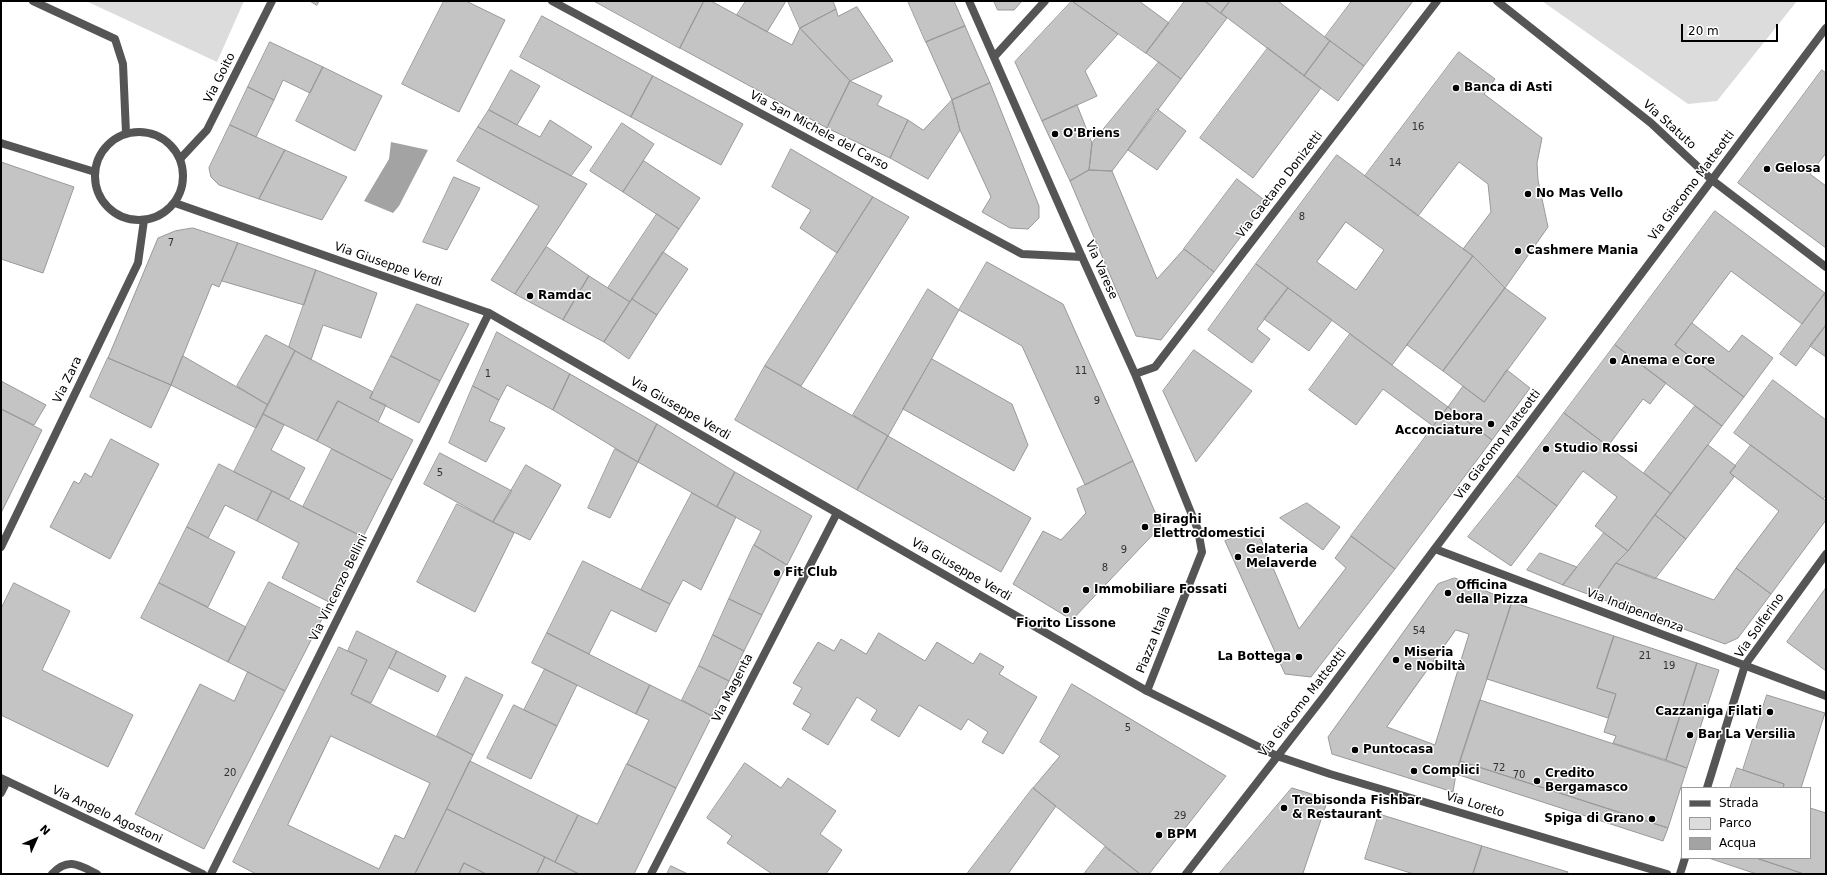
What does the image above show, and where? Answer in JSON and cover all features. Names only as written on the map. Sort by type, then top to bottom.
[{"type":"street","points":[[33,1],[115,39],[123,64],[126,133]]},
{"type":"street","name":"Via Goito","points":[[180,159],[207,130],[272,1]]},
{"type":"street","name":"Via San Michele del Carso","points":[[552,1],[1022,254],[1082,257]]},
{"type":"street","name":"Via Varese","points":[[970,1],[1082,257],[1136,374],[1198,530],[1202,552]]},
{"type":"street","points":[[994,57],[1045,1]]},
{"type":"street","name":"Via Gaetano Donizetti","points":[[1136,374],[1155,368],[1437,1]]},
{"type":"street","name":"Via Statuto","points":[[1497,1],[1651,123],[1712,180],[1826,267]]},
{"type":"street","name":"Via Giacomo Matteotti","points":[[1186,874],[1325,695],[1826,28]]},
{"type":"street","points":[[139,131],[152,133],[164,138],[174,147],[180,159],[184,170],[184,182],[180,193],[175,203],[166,211],[155,217],[144,220],[131,220],[119,215],[108,207],[98,191],[95,172],[98,159],[104,148],[114,139],[126,133],[139,131]]},
{"type":"street","points":[[1,143],[95,172]]},
{"type":"street","name":"Via Giuseppe Verdi","points":[[175,203],[489,313],[1147,692]]},
{"type":"street","name":"Via Zara","points":[[1,547],[138,263],[144,220]]},
{"type":"street","name":"Via Vincenzo Bellini","points":[[210,874],[489,313]]},
{"type":"street","name":"Via Magenta","points":[[651,874],[837,513]]},
{"type":"street","name":"Via Indipendenza","points":[[1435,549],[1826,696]]},
{"type":"street","name":"Piazza Italia","points":[[1202,552],[1147,692],[1277,756]]},
{"type":"street","name":"Via Solferino","points":[[1707,787],[1745,666],[1826,554]]},
{"type":"street","name":"Via Loreto","points":[[1277,756],[1330,774],[1667,874]]},
{"type":"street","points":[[1,793],[4,780]]},
{"type":"street","name":"Via Angelo Agostoni","points":[[4,780],[203,874]]},
{"type":"street","points":[[1680,874],[1685,859]]},
{"type":"street","points":[[52,874],[59,866],[75,863],[97,874]]},
{"type":"green space","points":[[86,1],[244,1],[217,62]]},
{"type":"green space","points":[[1542,1],[1797,1],[1717,101],[1688,104]]},
{"type":"water","points":[[391,142],[428,150],[399,206],[393,213],[364,201],[389,159]]},
{"type":"building","points":[[310,1],[319,1],[317,5]]},
{"type":"building","points":[[444,1],[466,1],[505,20],[459,112],[402,84]]},
{"type":"building","points":[[594,1],[704,1],[680,48]]},
{"type":"building","points":[[704,1],[711,1],[792,45],[800,28],[850,81],[827,128],[680,48]]},
{"type":"building","points":[[746,1],[786,1],[767,32],[737,15]]},
{"type":"building","points":[[788,1],[833,1],[836,9],[800,28]]},
{"type":"building","points":[[908,1],[954,1],[965,26],[926,42]]},
{"type":"building","points":[[994,1],[1022,1],[1014,10],[998,10]]},
{"type":"building","points":[[1072,1],[1139,1],[1169,23],[1146,53]]},
{"type":"building","points":[[1072,1],[1118,34],[1085,71],[1097,96],[1042,121],[1015,62]]},
{"type":"building","points":[[1185,1],[1205,1],[1227,18],[1181,79],[1146,53]]},
{"type":"building","points":[[1205,1],[1230,1],[1221,13]]},
{"type":"building","points":[[1230,1],[1278,1],[1330,41],[1304,76],[1221,13]]},
{"type":"building","points":[[1352,1],[1413,1],[1364,66],[1325,37]]},
{"type":"building","points":[[857,7],[893,61],[850,81],[800,28],[836,9],[838,16]]},
{"type":"building","points":[[542,16],[653,76],[631,117],[520,57]]},
{"type":"building","points":[[965,26],[990,83],[952,100],[926,42]]},
{"type":"building","points":[[1330,41],[1364,66],[1338,101],[1304,76]]},
{"type":"building","points":[[270,42],[323,67],[310,93],[283,80],[274,100],[248,87]]},
{"type":"building","points":[[1268,48],[1321,88],[1253,178],[1200,138]]},
{"type":"building","points":[[1459,52],[1495,79],[1484,94],[1542,138],[1537,163],[1538,180],[1548,227],[1505,288],[1473,256],[1463,249],[1491,212],[1488,184],[1459,162],[1418,216],[1365,176]]},
{"type":"building","points":[[1159,62],[1181,79],[1112,171],[1089,170],[1092,143]]},
{"type":"building","points":[[323,67],[382,96],[355,151],[296,121]]},
{"type":"building","points":[[511,70],[540,86],[517,125],[489,110]]},
{"type":"building","points":[[1822,70],[1826,73],[1826,153],[1810,174],[1826,186],[1826,248],[1738,183]]},
{"type":"building","points":[[653,76],[743,124],[721,165],[631,117]]},
{"type":"building","points":[[850,81],[882,96],[877,105],[908,120],[890,158],[827,128]]},
{"type":"building","points":[[990,83],[1039,206],[1039,218],[1028,229],[1010,228],[982,212],[991,197],[960,130],[952,100]]},
{"type":"building","points":[[248,87],[274,100],[256,137],[230,125]]},
{"type":"building","points":[[952,100],[960,130],[928,179],[890,158],[908,120],[923,130]]},
{"type":"building","points":[[1077,105],[1092,143],[1089,170],[1070,181],[1042,121]]},
{"type":"building","points":[[1157,109],[1186,131],[1157,170],[1128,150]]},
{"type":"building","points":[[489,110],[540,137],[550,120],[592,147],[571,176],[478,127]]},
{"type":"building","points":[[622,123],[654,144],[623,192],[590,171]]},
{"type":"building","points":[[230,125],[285,150],[259,199],[219,185],[211,177],[209,168]]},
{"type":"building","points":[[478,127],[587,184],[515,294],[491,280],[539,206],[457,161]]},
{"type":"building","points":[[791,149],[873,197],[837,253],[800,228],[811,210],[772,187]]},
{"type":"building","points":[[285,150],[347,177],[322,220],[259,199]]},
{"type":"building","points":[[1337,155],[1473,256],[1392,365],[1256,264]],"holes":[[[1346,222],[1384,250],[1356,290],[1317,262]]]},
{"type":"building","points":[[644,161],[700,198],[679,229],[623,192]]},
{"type":"building","points":[[1,162],[74,187],[43,273],[1,259]]},
{"type":"building","points":[[1089,170],[1112,171],[1157,279],[1184,249],[1214,272],[1161,340],[1136,336],[1070,181]]},
{"type":"building","points":[[454,177],[480,188],[447,250],[423,242]]},
{"type":"building","points":[[1237,179],[1267,202],[1214,272],[1184,249]]},
{"type":"building","points":[[873,197],[909,217],[801,386],[765,366]]},
{"type":"building","points":[[1715,211],[1825,293],[1802,324],[1731,271],[1675,345],[1744,397],[1722,426],[1615,345]]},
{"type":"building","points":[[657,214],[679,229],[630,302],[608,288]]},
{"type":"building","points":[[193,228],[238,243],[219,287],[212,284],[171,385],[108,358],[158,238],[175,231]]},
{"type":"building","points":[[238,243],[316,270],[304,305],[222,281]]},
{"type":"building","points":[[547,247],[589,276],[563,320],[515,294]]},
{"type":"building","points":[[663,252],[688,269],[657,315],[632,299]]},
{"type":"building","points":[[1473,256],[1505,288],[1443,371],[1407,345]]},
{"type":"building","points":[[987,262],[1063,304],[1133,461],[1085,485],[1022,346],[959,310]]},
{"type":"building","points":[[1256,264],[1288,288],[1257,329],[1270,339],[1252,363],[1208,330]]},
{"type":"building","points":[[316,270],[377,293],[361,338],[323,325],[311,360],[289,347]]},
{"type":"building","points":[[589,276],[630,302],[604,342],[563,320]]},
{"type":"building","points":[[1288,288],[1332,320],[1309,351],[1264,319]]},
{"type":"building","points":[[1505,288],[1546,318],[1484,402],[1443,371]]},
{"type":"building","points":[[928,289],[959,310],[888,436],[853,415]]},
{"type":"building","points":[[1825,293],[1826,325],[1796,366],[1780,354]]},
{"type":"building","points":[[632,299],[657,315],[629,359],[604,342]]},
{"type":"building","points":[[417,304],[469,324],[440,381],[391,356]]},
{"type":"building","points":[[1692,323],[1729,352],[1742,335],[1773,358],[1744,397],[1675,345]]},
{"type":"building","points":[[1826,325],[1826,357],[1810,346]]},
{"type":"building","points":[[497,332],[570,374],[553,410],[507,385],[499,400],[473,386]]},
{"type":"building","points":[[1350,334],[1448,407],[1433,426],[1383,389],[1356,425],[1309,390]]},
{"type":"building","points":[[266,335],[295,351],[268,405],[237,386]]},
{"type":"building","points":[[1615,345],[1666,383],[1650,404],[1643,399],[1608,446],[1564,413]]},
{"type":"building","points":[[1194,350],[1252,391],[1196,462],[1163,391]]},
{"type":"building","points":[[295,351],[373,392],[370,398],[386,405],[378,422],[338,401],[317,441],[263,414]]},
{"type":"building","points":[[183,356],[268,405],[256,428],[171,385]]},
{"type":"building","points":[[391,356],[440,381],[419,423],[370,398]]},
{"type":"building","points":[[108,358],[171,385],[151,428],[90,397]]},
{"type":"building","points":[[932,359],[1012,404],[1028,445],[1014,471],[903,409]]},
{"type":"building","points":[[765,366],[888,436],[857,490],[735,420]]},
{"type":"building","points":[[1507,370],[1530,388],[1492,440],[1448,407],[1463,386],[1484,402]]},
{"type":"building","points":[[570,374],[657,424],[638,462],[553,410]]},
{"type":"building","points":[[1773,380],[1826,420],[1826,495],[1823,499],[1734,433]]},
{"type":"building","points":[[1,381],[46,405],[34,425],[1,409]]},
{"type":"building","points":[[473,386],[499,400],[489,421],[505,428],[486,462],[449,443]]},
{"type":"building","points":[[338,401],[413,440],[392,480],[317,441]]},
{"type":"building","points":[[1695,406],[1722,426],[1671,494],[1644,473]]},
{"type":"building","points":[[1448,407],[1492,440],[1395,569],[1351,536]]},
{"type":"building","points":[[1,409],[42,430],[1,513]]},
{"type":"building","points":[[1564,413],[1671,494],[1628,551],[1595,526],[1617,497],[1583,471],[1557,506],[1517,476]]},
{"type":"building","points":[[263,414],[284,425],[271,450],[305,468],[289,499],[234,472]]},
{"type":"building","points":[[657,424],[735,472],[717,507],[638,462]]},
{"type":"building","points":[[888,436],[1031,518],[1001,572],[857,490]]},
{"type":"building","points":[[111,439],[159,464],[110,559],[50,527],[74,481],[79,484],[85,473],[91,477]]},
{"type":"building","points":[[1708,445],[1736,466],[1730,473],[1734,477],[1686,539],[1655,515]]},
{"type":"building","points":[[1751,445],[1826,501],[1826,520],[1771,594],[1736,568],[1779,511],[1730,473]]},
{"type":"building","points":[[332,449],[392,480],[363,537],[303,507]]},
{"type":"building","points":[[615,449],[638,462],[610,518],[588,508]]},
{"type":"building","points":[[440,453],[512,491],[493,522],[424,484]]},
{"type":"building","points":[[1133,461],[1161,526],[1072,620],[1013,584],[1043,531],[1061,540],[1086,513],[1077,489]]},
{"type":"building","points":[[219,464],[272,491],[257,521],[225,505],[208,538],[187,527]]},
{"type":"building","points":[[526,465],[561,485],[530,540],[493,522]]},
{"type":"building","points":[[735,472],[812,516],[787,565],[754,545],[761,531],[717,507]]},
{"type":"building","points":[[1517,476],[1557,506],[1511,566],[1468,537]]},
{"type":"building","points":[[272,491],[363,537],[331,603],[282,578],[299,543],[257,521]]},
{"type":"building","points":[[692,493],[736,517],[701,590],[683,580],[670,604],[641,590]]},
{"type":"building","points":[[1307,503],[1340,527],[1323,550],[1280,518]]},
{"type":"building","points":[[457,504],[514,533],[475,612],[417,582]]},
{"type":"building","points":[[1655,515],[1686,539],[1655,579],[1616,563],[1628,551]]},
{"type":"building","points":[[187,527],[235,552],[208,607],[159,583]]},
{"type":"building","points":[[1257,530],[1299,629],[1346,568],[1335,558],[1351,536],[1395,569],[1311,677],[1285,674],[1225,541]]},
{"type":"building","points":[[1604,533],[1628,551],[1616,563],[1593,596],[1563,585]]},
{"type":"building","points":[[754,545],[787,565],[762,615],[729,599]]},
{"type":"building","points":[[1540,553],[1577,567],[1563,585],[1527,570]]},
{"type":"building","points":[[583,561],[670,604],[656,632],[611,610],[589,654],[547,633]]},
{"type":"building","points":[[1616,563],[1714,600],[1736,568],[1771,594],[1738,638],[1725,644],[1593,596]]},
{"type":"building","points":[[1455,578],[1512,602],[1456,774],[1453,792],[1332,754],[1328,737],[1438,584]],"holes":[[[1456,630],[1469,634],[1435,745],[1387,727]]]},
{"type":"building","points":[[269,582],[326,611],[285,691],[228,662]]},
{"type":"building","points":[[14,583],[70,611],[42,670],[133,715],[108,767],[1,715],[1,609]]},
{"type":"building","points":[[159,583],[246,627],[228,662],[141,618]]},
{"type":"building","points":[[1826,588],[1826,671],[1787,642]]},
{"type":"building","points":[[729,599],[762,615],[744,651],[713,635]]},
{"type":"building","points":[[1512,602],[1614,636],[1597,688],[1616,694],[1608,718],[1487,679]]},
{"type":"building","points":[[357,631],[397,651],[371,703],[351,694],[367,660],[348,651]]},
{"type":"building","points":[[547,633],[650,685],[636,714],[532,663]]},
{"type":"building","points":[[879,633],[925,661],[937,642],[973,664],[980,653],[1004,667],[999,674],[1037,697],[1003,754],[982,742],[988,732],[968,719],[961,730],[919,705],[899,737],[871,720],[877,710],[857,697],[828,745],[802,729],[811,714],[793,704],[802,688],[793,683],[818,642],[834,651],[841,639],[866,654]]},
{"type":"building","points":[[713,635],[744,651],[729,681],[699,666]]},
{"type":"building","points":[[1614,636],[1697,663],[1666,760],[1613,743],[1616,736],[1604,732],[1616,694],[1597,688]]},
{"type":"building","points":[[339,647],[367,660],[351,694],[473,755],[415,874],[256,874],[233,862]],"holes":[[[331,736],[430,783],[404,839],[395,835],[379,869],[288,825]]]},
{"type":"building","points":[[397,651],[446,676],[438,692],[389,668]]},
{"type":"building","points":[[1697,663],[1719,670],[1687,768],[1666,760]]},
{"type":"building","points":[[699,666],[729,681],[712,716],[682,700]]},
{"type":"building","points":[[545,669],[577,685],[557,726],[524,710]]},
{"type":"building","points":[[248,672],[285,691],[204,849],[135,814],[200,684],[234,701]]},
{"type":"building","points":[[466,677],[503,695],[473,755],[437,736]]},
{"type":"building","points":[[1072,684],[1226,776],[1149,874],[1140,874],[1033,788],[1060,756],[1040,742]]},
{"type":"building","points":[[650,685],[712,716],[676,788],[627,764],[649,720],[636,714]]},
{"type":"building","points":[[1767,695],[1825,713],[1801,787],[1783,787],[1784,784],[1743,770]]},
{"type":"building","points":[[1480,700],[1687,768],[1668,828],[1460,761]]},
{"type":"building","points":[[514,705],[557,726],[531,779],[487,758]]},
{"type":"building","points":[[470,761],[578,815],[555,862],[447,809]]},
{"type":"building","points":[[1460,761],[1668,828],[1663,841],[1456,774]]},
{"type":"building","points":[[745,763],[781,788],[788,778],[836,811],[820,834],[842,850],[826,874],[772,874],[727,843],[732,836],[707,818]]},
{"type":"building","points":[[627,764],[676,788],[634,874],[579,874],[555,862],[578,815],[597,824]]},
{"type":"building","points":[[1737,768],[1784,784],[1783,787],[1730,787]]},
{"type":"building","points":[[1033,788],[1056,806],[1008,874],[967,874]]},
{"type":"building","points":[[1292,788],[1328,799],[1303,873],[1308,874],[1219,874]]},
{"type":"building","points":[[1811,808],[1826,813],[1826,874],[1804,874],[1759,859],[1811,859]]},
{"type":"building","points":[[447,809],[545,857],[537,874],[486,874],[464,863],[459,874],[415,874]]},
{"type":"building","points":[[1379,814],[1482,846],[1473,874],[1414,874],[1365,859]]},
{"type":"building","points":[[1482,846],[1568,872],[1567,874],[1473,874]]},
{"type":"building","points":[[1105,847],[1140,874],[1084,874]]},
{"type":"building","points":[[545,857],[579,874],[537,874]]},
{"type":"building","points":[[1712,859],[1759,859],[1804,874],[1757,874]]},
{"type":"building","points":[[464,863],[486,874],[459,874]]},
{"type":"building","points":[[671,866],[688,874],[667,874]]},
{"type":"place","name":"Banca di Asti","points":[[1456,88]]},
{"type":"place","name":"O'Briens","points":[[1055,134]]},
{"type":"place","name":"Gelosa","points":[[1767,169]]},
{"type":"place","name":"No Mas Vello","points":[[1528,194]]},
{"type":"place","name":"Cashmere Mania","points":[[1518,251]]},
{"type":"place","name":"Ramdac","points":[[530,296]]},
{"type":"place","name":"Anema e Core","points":[[1613,361]]},
{"type":"place","name":"Debora Acconciature","points":[[1491,424]]},
{"type":"place","name":"Studio Rossi","points":[[1546,449]]},
{"type":"place","name":"Biraghi Elettrodomestici","points":[[1145,527]]},
{"type":"place","name":"Gelateria Melaverde","points":[[1238,557]]},
{"type":"place","name":"Fit Club","points":[[777,573]]},
{"type":"place","name":"Immobiliare Fossati","points":[[1086,590]]},
{"type":"place","name":"Officina della Pizza","points":[[1448,593]]},
{"type":"place","name":"Fiorito Lissone","points":[[1066,610]]},
{"type":"place","name":"La Bottega","points":[[1299,657]]},
{"type":"place","name":"Miseria e Nobiltà","points":[[1396,660]]},
{"type":"place","name":"Cazzaniga Filati","points":[[1770,712]]},
{"type":"place","name":"Bar La Versilia","points":[[1690,735]]},
{"type":"place","name":"Puntocasa","points":[[1355,750]]},
{"type":"place","name":"Complici","points":[[1414,771]]},
{"type":"place","name":"Credito Bergamasco","points":[[1537,781]]},
{"type":"place","name":"Trebisonda Fishbar & Restaurant","points":[[1284,808]]},
{"type":"place","name":"Spiga di Grano","points":[[1652,819]]},
{"type":"place","name":"BPM","points":[[1159,835]]}]
